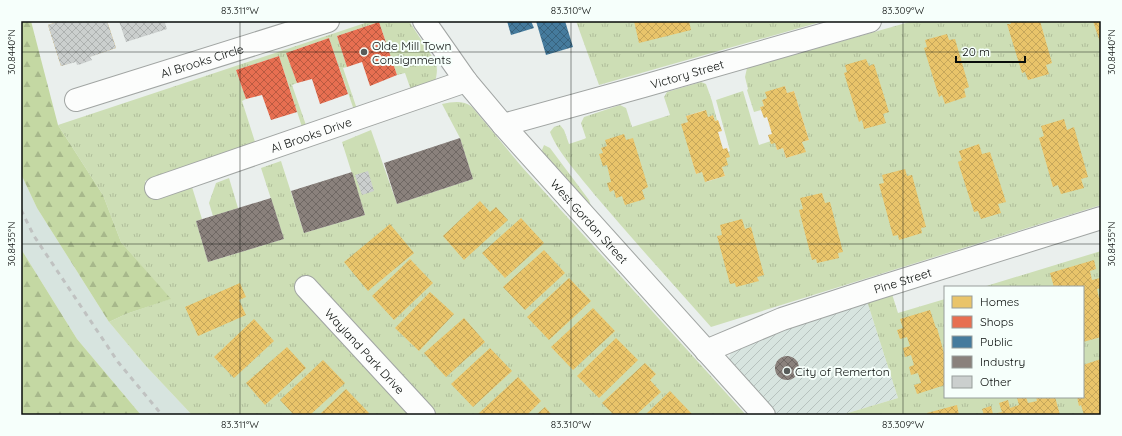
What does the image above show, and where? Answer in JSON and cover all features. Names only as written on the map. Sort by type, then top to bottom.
[{"type":"street","name":"Al Brooks Circle","points":[[76,100],[328,21]]},
{"type":"street","name":"West Gordon Street","points":[[424,21],[466,81],[503,125],[764,415]]},
{"type":"street","name":"Victory Street","points":[[503,125],[870,21]]},
{"type":"street","name":"Al Brooks Drive","points":[[156,188],[466,81]]},
{"type":"street","name":"Pine Street","points":[[706,351],[790,317],[883,286],[1101,218]]},
{"type":"street","name":"Wayland Park Drive","points":[[306,287],[424,415]]},
{"type":"path","points":[[80,62],[91,58]]},
{"type":"shaded area","points":[[21,174],[37,208],[109,322],[145,365],[192,415],[141,415],[77,339],[21,249]]},
{"type":"shaded area","points":[[867,301],[898,398],[841,415],[775,415],[731,365],[729,358],[732,350],[740,343]]},
{"type":"green space","points":[[21,21],[31,21],[58,125],[103,195],[121,242],[171,299],[126,314],[109,322],[37,208],[21,174]]},
{"type":"green space","points":[[371,21],[409,21],[435,61],[437,71],[435,82],[412,93],[405,73],[397,75],[379,22],[337,36],[347,67],[343,68],[358,112],[355,113],[329,38],[286,53],[297,83],[292,85],[307,128],[303,130],[279,56],[236,70],[246,99],[242,101],[256,145],[145,181],[153,199],[192,187],[202,219],[196,221],[208,262],[284,239],[261,168],[281,161],[304,233],[365,215],[342,142],[371,130],[397,204],[473,179],[460,138],[442,104],[454,102],[465,103],[472,107],[522,167],[746,415],[192,415],[145,365],[109,322],[126,314],[170,299],[121,242],[103,195],[58,125]]},
{"type":"green space","points":[[576,21],[824,21],[599,85]]},
{"type":"green space","points":[[913,21],[1101,21],[1101,205],[711,327],[594,194],[558,148],[550,132],[554,127],[560,125],[564,130],[569,144],[584,139],[586,138],[581,123],[584,117],[620,105],[626,108],[632,127],[670,115],[664,97],[667,92],[701,82],[706,84],[717,120],[715,121],[713,115],[708,117],[705,110],[686,116],[688,122],[682,124],[696,174],[702,172],[706,182],[725,176],[722,167],[728,152],[730,151],[716,100],[743,91],[759,145],[774,140],[777,150],[783,148],[786,158],[805,152],[802,142],[809,140],[794,91],[787,93],[785,86],[762,100],[764,106],[760,107],[761,110],[754,112],[747,90],[745,77],[747,68]]},
{"type":"green space","points":[[544,145],[550,148],[589,200],[594,215],[545,160],[542,150]]},
{"type":"green space","points":[[229,178],[238,208],[213,216],[209,203],[216,183]]},
{"type":"green space","points":[[21,249],[77,339],[141,415],[21,415]]},
{"type":"green space","points":[[1101,251],[1101,415],[841,415],[898,398],[867,301],[892,294],[898,313],[944,299],[944,398],[1084,398],[1084,286],[986,286]]},
{"type":"building: Homes","points":[[60,21],[107,21],[116,48],[61,66],[48,25]]},
{"type":"building: Homes","points":[[634,21],[689,21],[691,30],[639,43]]},
{"type":"building: Homes","points":[[1010,21],[1040,21],[1052,63],[1046,65],[1049,74],[1028,80],[1025,72],[1022,73],[1007,24],[1011,24]]},
{"type":"building: Homes","points":[[1093,21],[1101,21],[1101,45]]},
{"type":"building: Homes","points":[[947,34],[949,40],[955,39],[969,87],[964,89],[966,97],[945,104],[942,95],[939,97],[924,48],[927,47],[925,40]]},
{"type":"building: Homes","points":[[866,59],[869,66],[874,64],[889,112],[883,114],[886,123],[864,129],[862,120],[859,122],[844,73],[847,72],[845,65]]},
{"type":"building: Homes","points":[[785,86],[787,93],[794,91],[809,140],[802,142],[806,152],[786,158],[783,148],[777,150],[775,143],[771,144],[768,135],[772,134],[767,117],[764,118],[760,107],[764,106],[762,100],[767,98],[765,92]]},
{"type":"building: Homes","points":[[706,110],[708,117],[713,115],[715,121],[718,120],[722,131],[718,132],[723,149],[727,148],[730,157],[726,158],[728,165],[722,167],[725,176],[705,182],[702,172],[696,174],[681,124],[688,122],[686,116]]},
{"type":"building: Homes","points":[[1064,119],[1067,130],[1074,127],[1088,177],[1081,179],[1084,188],[1061,194],[1058,185],[1053,187],[1039,138],[1044,136],[1041,126]]},
{"type":"building: Homes","points":[[624,134],[626,140],[633,138],[648,187],[642,190],[645,199],[625,205],[622,196],[616,198],[614,190],[610,192],[607,183],[611,182],[607,165],[603,166],[599,154],[603,153],[601,148],[607,146],[605,140]]},
{"type":"building: Homes","points":[[979,144],[982,154],[990,152],[1006,202],[998,204],[1001,213],[981,219],[978,211],[974,212],[958,162],[962,160],[959,151]]},
{"type":"building: Homes","points":[[905,169],[907,176],[912,175],[926,227],[921,228],[922,233],[899,240],[898,235],[893,236],[879,184],[884,183],[882,175]]},
{"type":"building: Homes","points":[[822,193],[825,203],[830,202],[843,252],[838,253],[839,258],[817,263],[816,259],[812,260],[799,210],[803,209],[800,198]]},
{"type":"building: Homes","points":[[480,201],[490,212],[496,207],[508,220],[464,260],[443,236]]},
{"type":"building: Homes","points":[[521,218],[544,243],[505,278],[482,253]]},
{"type":"building: Homes","points":[[742,219],[745,229],[751,227],[764,275],[757,277],[759,281],[736,287],[735,283],[730,284],[717,236],[722,235],[720,225]]},
{"type":"building: Homes","points":[[390,224],[414,253],[368,291],[344,262]]},
{"type":"building: Homes","points":[[544,250],[565,273],[525,310],[503,287]]},
{"type":"building: Homes","points":[[410,259],[433,283],[394,320],[372,296]]},
{"type":"building: Homes","points":[[1094,260],[1096,269],[1090,271],[1092,280],[1100,278],[1101,283],[1101,288],[1097,289],[1099,298],[1101,297],[1101,337],[1084,342],[1084,286],[1054,286],[1050,273]]},
{"type":"building: Homes","points":[[569,278],[591,301],[549,340],[527,317]]},
{"type":"building: Homes","points":[[240,283],[246,297],[239,300],[246,315],[198,336],[185,307]]},
{"type":"building: Homes","points":[[430,292],[454,314],[419,351],[395,328]]},
{"type":"building: Homes","points":[[593,308],[615,331],[573,370],[551,347]]},
{"type":"building: Homes","points":[[930,310],[944,353],[944,385],[917,394],[914,385],[921,383],[918,373],[911,375],[909,367],[914,365],[911,355],[905,357],[903,348],[910,346],[907,337],[900,339],[897,330],[903,328],[900,319]]},
{"type":"building: Homes","points":[[464,318],[485,342],[446,377],[424,353]]},
{"type":"building: Homes","points":[[254,319],[274,341],[234,378],[214,357]]},
{"type":"building: Homes","points":[[616,338],[638,360],[599,398],[577,376]]},
{"type":"building: Homes","points":[[287,347],[306,368],[265,405],[246,383]]},
{"type":"building: Homes","points":[[490,348],[512,371],[473,407],[451,384]]},
{"type":"building: Homes","points":[[1101,359],[1101,415],[1084,415],[1081,405],[1079,406],[1077,398],[1084,398],[1084,365]]},
{"type":"building: Homes","points":[[323,360],[345,383],[310,415],[294,415],[280,400]]},
{"type":"building: Homes","points":[[645,363],[656,374],[650,380],[661,392],[636,415],[614,415],[602,403]]},
{"type":"building: Homes","points":[[518,377],[541,401],[527,415],[478,414]]},
{"type":"building: Homes","points":[[346,389],[369,413],[367,415],[319,415]]},
{"type":"building: Homes","points":[[670,391],[692,414],[691,415],[645,415]]},
{"type":"building: Homes","points":[[1017,398],[1026,398],[1028,403],[1037,401],[1036,398],[1055,398],[1060,415],[984,415],[982,409],[991,406],[993,414],[1002,412],[999,403],[1008,400],[1010,408],[1019,405]]},
{"type":"building: Homes","points":[[957,405],[959,415],[927,415],[927,413]]},
{"type":"building: Homes","points":[[545,407],[552,415],[536,415]]},
{"type":"building: Shops","points":[[379,22],[397,75],[370,86],[362,62],[347,67],[337,36]]},
{"type":"building: Shops","points":[[329,38],[348,94],[320,104],[312,79],[297,83],[286,53]]},
{"type":"building: Shops","points":[[279,56],[297,112],[271,120],[262,95],[246,99],[236,70]]},
{"type":"building: Public","points":[[507,21],[531,21],[534,28],[511,35]]},
{"type":"building: Public","points":[[536,21],[565,21],[573,47],[546,55]]},
{"type":"building: Industry","points":[[460,138],[473,179],[397,204],[384,163]]},
{"type":"building: Industry","points":[[352,172],[365,215],[304,233],[291,191]]},
{"type":"building: Industry","points":[[271,198],[284,239],[208,262],[196,221]]},
{"type":"building: Industry","name":"City of Remerton","points":[[787,356],[795,360],[799,368],[795,376],[787,380],[779,376],[775,368],[779,360]]},
{"type":"building: Other","points":[[60,21],[107,21],[116,48],[90,57],[92,60],[81,64],[77,65],[76,62],[61,66],[48,25]]},
{"type":"building: Other","points":[[119,21],[170,21],[165,23],[167,29],[126,42]]},
{"type":"building: Other","points":[[368,171],[374,191],[362,195],[355,175]]},
{"type":"railway","points":[[21,210],[34,236],[118,362],[162,415]]},
{"type":"place","name":"Olde Mill Town Consignments","points":[[364,52]]},
{"type":"place","name":"City of Remerton","points":[[787,371]]}]
